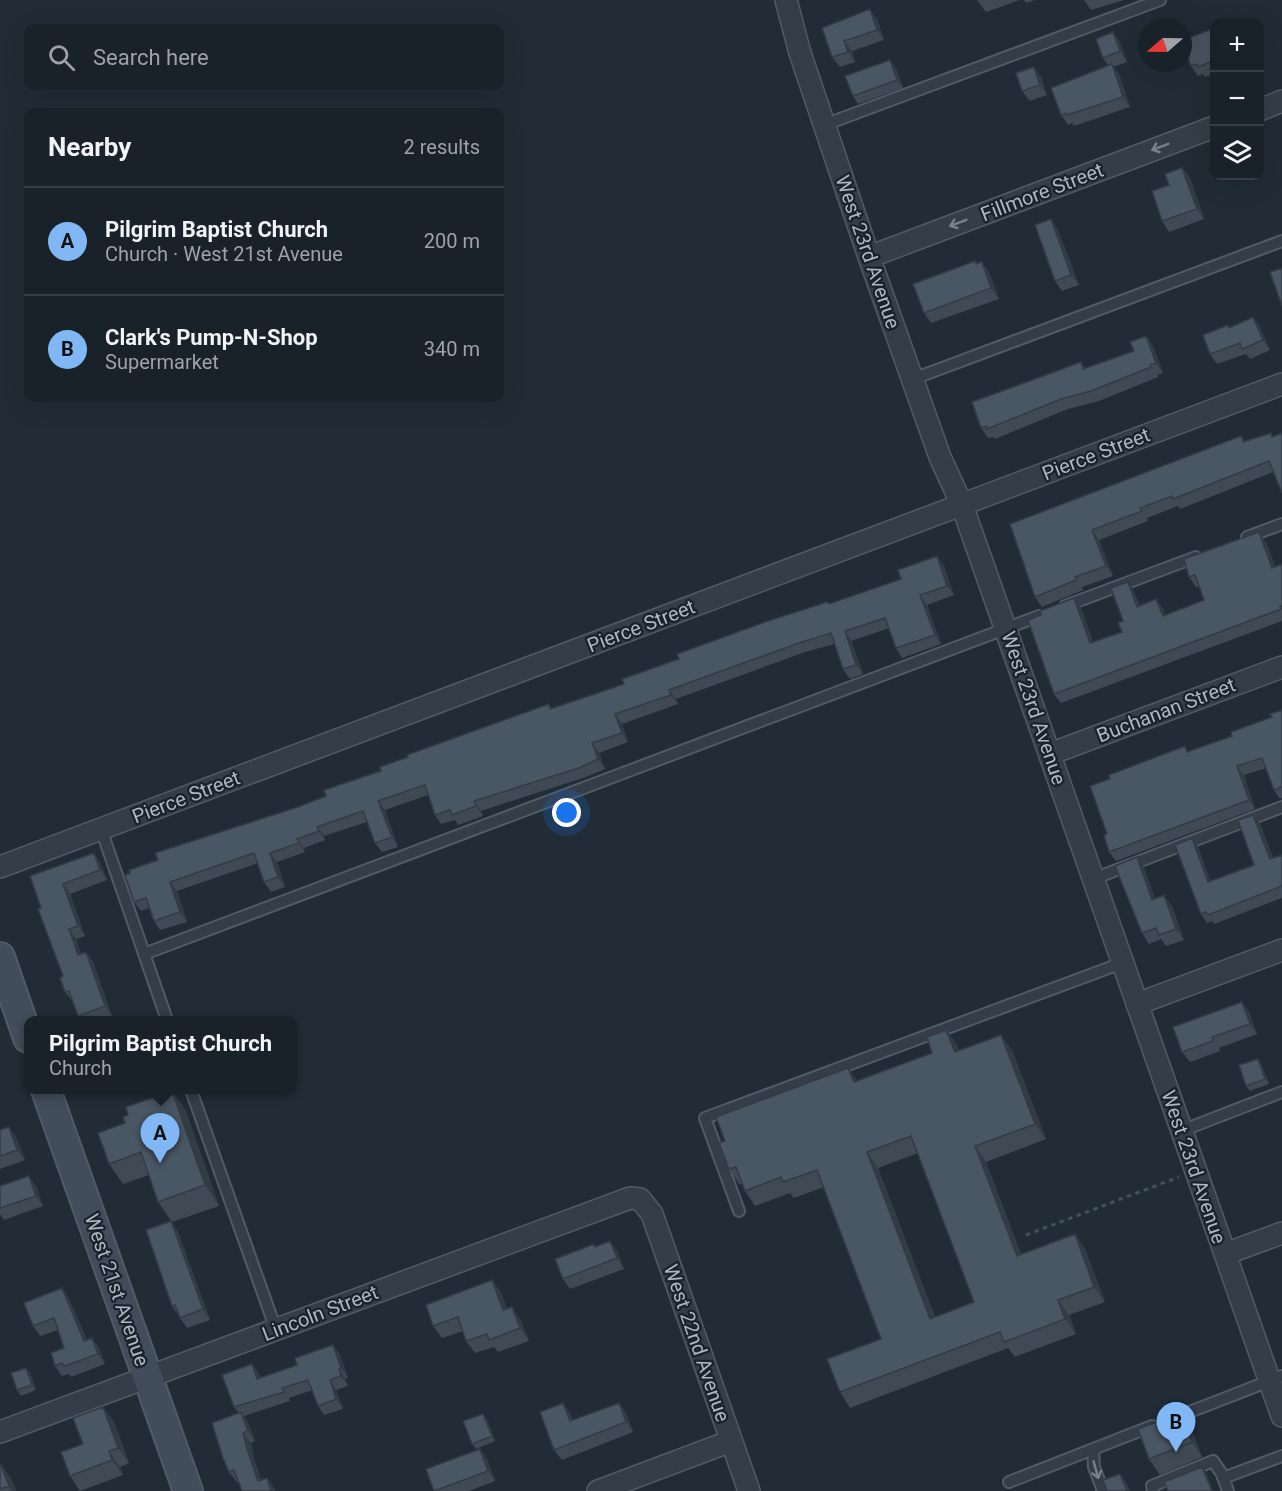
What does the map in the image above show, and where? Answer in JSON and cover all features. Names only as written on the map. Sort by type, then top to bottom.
[{"type":"street","name":"West 23rd Avenue","points":[[785,0],[824,125],[912,380],[940,457],[962,505],[1225,1254],[1276,1378],[1282,1416]]},
{"type":"street","points":[[1264,108],[1282,101]]},
{"type":"street","name":"Fillmore Street","points":[[869,257],[1210,129]]},
{"type":"street","name":"Pierce Street","points":[[0,867],[1282,384]]},
{"type":"street","name":"Buchanan Street","points":[[1050,754],[1282,667]]},
{"type":"street","points":[[1137,1004],[1282,950]]},
{"type":"street","points":[[0,957],[24,1026]]},
{"type":"street","name":"West 21st Avenue","points":[[48,1094],[188,1491]]},
{"type":"street","name":"Lincoln Street","points":[[0,1432],[620,1200],[640,1199]]},
{"type":"street","name":"West 22nd Avenue","points":[[640,1199],[652,1214],[749,1491]]},
{"type":"street","points":[[1225,1254],[1282,1233]]},
{"type":"street","points":[[597,1491],[731,1441]]},
{"type":"lane","points":[[824,125],[1160,0]]},
{"type":"lane","points":[[912,380],[1282,241]]},
{"type":"lane","points":[[1238,541],[1282,524]]},
{"type":"lane","points":[[144,954],[1204,554]]},
{"type":"lane","points":[[1093,879],[1282,807]]},
{"type":"lane","points":[[101,829],[166,1016]]},
{"type":"lane","points":[[739,1211],[705,1118],[1122,963]]},
{"type":"lane","points":[[1181,1131],[1282,1092]]},
{"type":"lane","points":[[193,1094],[276,1330]]},
{"type":"lane","points":[[1010,1482],[1276,1378]]},
{"type":"lane","points":[[1093,1449],[1094,1467],[1103,1491]]},
{"type":"lane","points":[[1223,1478],[1282,1456]]},
{"type":"lane","points":[[1153,1491],[1152,1486],[1213,1461],[1228,1491]]},
{"type":"path","points":[[1026,1235],[1196,1170]]},
{"type":"building","points":[[870,9],[877,30],[844,41],[848,52],[832,57],[822,28]]},
{"type":"building","points":[[1210,30],[1210,62],[1198,67],[1197,64],[1192,66],[1192,37]]},
{"type":"building","points":[[1113,32],[1120,51],[1103,58],[1096,39]]},
{"type":"building","points":[[890,60],[897,80],[853,96],[845,76]]},
{"type":"building","points":[[1112,64],[1123,97],[1061,115],[1051,88]]},
{"type":"building","points":[[1034,67],[1040,85],[1022,91],[1016,73]]},
{"type":"building","points":[[1182,168],[1197,209],[1162,221],[1152,191],[1169,185],[1165,174]]},
{"type":"building","points":[[1051,219],[1071,275],[1055,281],[1035,225]]},
{"type":"building","points":[[975,261],[976,264],[982,262],[991,288],[924,313],[913,284]]},
{"type":"building","points":[[1282,268],[1282,306],[1270,272]]},
{"type":"building","points":[[1253,317],[1263,340],[1242,349],[1240,343],[1210,354],[1203,335],[1228,325],[1229,328]]},
{"type":"building","points":[[1146,336],[1156,363],[1150,365],[1151,367],[1091,391],[1061,399],[987,429],[987,426],[981,428],[972,402],[1081,362],[1083,369],[1134,351],[1130,342]]},
{"type":"building","points":[[1271,433],[1272,437],[1282,433],[1282,493],[1269,461],[1173,499],[1172,496],[1140,508],[1142,511],[1092,530],[1106,566],[1075,577],[1076,580],[1035,597],[1010,524],[1241,436],[1243,442]]},
{"type":"building","points":[[1259,532],[1272,568],[1282,564],[1281,609],[1054,694],[1028,620],[1041,615],[1040,611],[1074,598],[1090,643],[1122,632],[1118,623],[1123,621],[1111,588],[1128,582],[1137,607],[1156,599],[1163,616],[1204,600],[1195,575],[1189,577],[1184,559]]},
{"type":"building","points":[[937,556],[947,586],[920,595],[935,635],[896,648],[885,618],[845,631],[856,665],[843,669],[831,633],[799,643],[669,690],[671,695],[615,714],[622,733],[592,743],[598,759],[579,768],[474,801],[476,806],[452,815],[450,810],[435,815],[425,785],[378,801],[392,837],[375,843],[363,811],[317,827],[319,831],[297,839],[299,843],[270,853],[278,877],[264,882],[254,853],[170,882],[180,912],[154,921],[146,898],[134,902],[125,875],[130,873],[129,870],[158,860],[155,853],[298,807],[326,796],[324,790],[381,771],[380,767],[408,757],[407,755],[549,704],[550,709],[624,684],[622,679],[679,659],[677,654],[771,620],[827,602],[829,604],[901,579],[898,570]]},
{"type":"building","points":[[1282,710],[1282,787],[1274,790],[1262,758],[1237,766],[1249,800],[1109,852],[1104,835],[1107,834],[1090,786],[1110,779],[1109,775],[1185,746],[1187,752],[1232,736],[1231,732],[1272,717],[1270,714]]},
{"type":"building","points":[[1253,815],[1270,859],[1282,855],[1282,886],[1208,915],[1206,912],[1201,914],[1175,845],[1192,838],[1208,882],[1254,865],[1238,820]]},
{"type":"building","points":[[94,853],[100,870],[63,884],[78,926],[69,929],[78,955],[86,952],[105,1006],[78,1016],[69,991],[65,992],[60,978],[63,976],[38,909],[41,908],[30,876]]},
{"type":"building","points":[[1137,857],[1152,900],[1164,895],[1176,929],[1159,935],[1156,928],[1142,933],[1115,866]]},
{"type":"building","points":[[1242,1002],[1250,1024],[1212,1037],[1213,1041],[1182,1052],[1173,1027]]},
{"type":"building","points":[[946,1030],[955,1052],[1001,1035],[1035,1124],[975,1146],[1017,1256],[1075,1234],[1094,1287],[1058,1300],[1065,1319],[1004,1342],[1000,1332],[840,1392],[827,1359],[881,1339],[817,1170],[783,1182],[781,1177],[745,1191],[736,1167],[729,1169],[719,1143],[725,1141],[716,1117],[848,1068],[854,1082],[932,1053],[927,1037]],"holes":[[[911,1136],[974,1302],[930,1319],[867,1152]]]},
{"type":"building","points":[[1258,1059],[1265,1079],[1246,1086],[1239,1065]]},
{"type":"building","points":[[163,1094],[173,1094],[205,1185],[158,1202],[141,1152],[109,1164],[98,1133],[125,1123],[123,1117],[128,1115],[126,1107]]},
{"type":"building","points":[[9,1127],[17,1150],[0,1156],[0,1130]]},
{"type":"building","points":[[29,1176],[36,1196],[0,1208],[0,1186]]},
{"type":"building","points":[[171,1221],[203,1309],[180,1318],[175,1305],[172,1306],[146,1230]]},
{"type":"building","points":[[610,1241],[617,1258],[563,1279],[555,1259],[594,1244],[595,1247]]},
{"type":"building","points":[[492,1280],[503,1310],[512,1307],[520,1328],[489,1340],[487,1334],[466,1341],[458,1317],[433,1326],[426,1305]]},
{"type":"building","points":[[62,1288],[84,1341],[92,1338],[98,1354],[64,1366],[62,1363],[55,1366],[51,1353],[64,1348],[54,1318],[33,1326],[24,1303]]},
{"type":"building","points":[[333,1345],[341,1368],[339,1369],[341,1376],[330,1380],[336,1399],[318,1406],[308,1380],[282,1388],[284,1392],[234,1407],[222,1375],[252,1364],[257,1379],[297,1365],[295,1358]]},
{"type":"building","points":[[26,1368],[32,1385],[17,1390],[11,1373]]},
{"type":"building","points":[[563,1403],[570,1421],[619,1403],[626,1422],[554,1450],[540,1412]]},
{"type":"building","points":[[103,1407],[118,1448],[109,1451],[112,1460],[70,1476],[61,1452],[83,1444],[73,1418]]},
{"type":"building","points":[[241,1412],[248,1431],[243,1433],[258,1481],[267,1478],[271,1491],[242,1491],[234,1470],[229,1472],[223,1458],[212,1423]]},
{"type":"building","points":[[1181,1413],[1192,1442],[1149,1459],[1138,1429]]},
{"type":"building","points":[[483,1414],[492,1436],[472,1444],[463,1421]]},
{"type":"building","points":[[480,1449],[488,1471],[434,1491],[426,1469]]},
{"type":"building","points":[[0,1465],[9,1486],[0,1489]]},
{"type":"building","points":[[1202,1467],[1212,1491],[1168,1491],[1164,1482]]},
{"type":"building","points":[[1120,1474],[1127,1491],[1107,1491],[1103,1480]]},
{"type":"place","name":"Pilgrim Baptist Church","points":[[160,1163]]},
{"type":"place","name":"Clark's Pump-N-Shop","points":[[1176,1452]]}]
